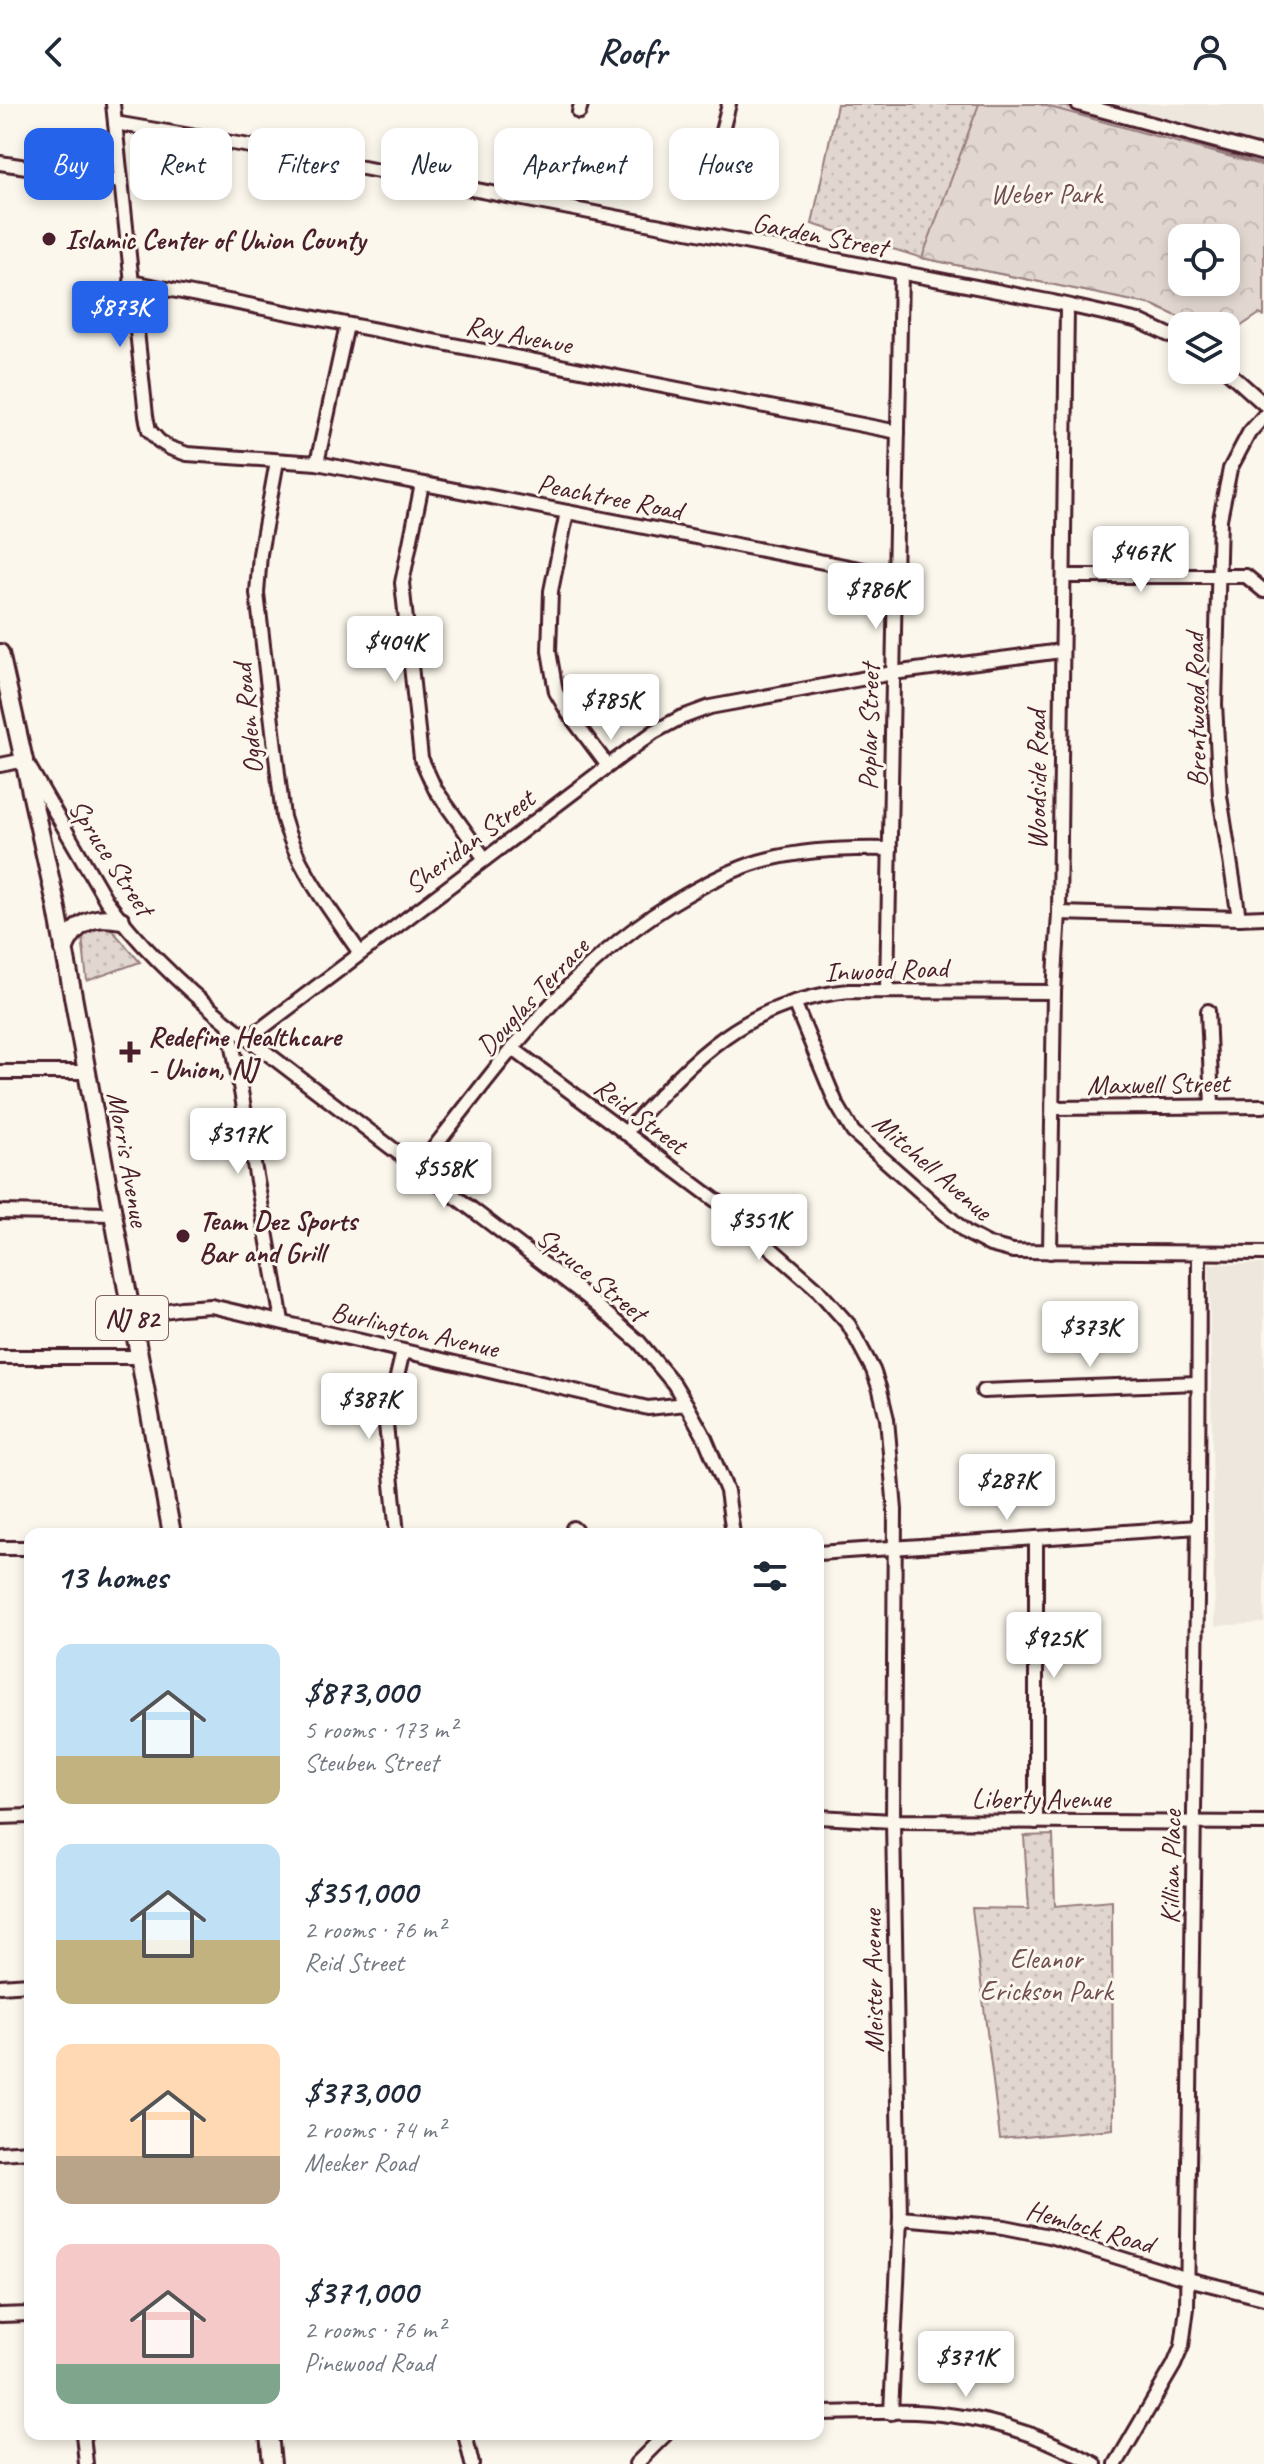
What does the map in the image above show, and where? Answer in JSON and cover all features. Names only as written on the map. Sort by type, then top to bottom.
[{"type":"main road","name":"Morris Avenue","points":[[0,653],[45,848],[171,1528]]},
{"type":"main road","points":[[64,950],[72,933],[83,923],[96,918],[121,920]]},
{"type":"main road","points":[[270,2440],[272,2464]]},
{"type":"street","points":[[113,104],[131,282]]},
{"type":"street","points":[[723,128],[729,104]]},
{"type":"street","points":[[1078,104],[1264,154]]},
{"type":"street","name":"Garden Street","points":[[115,123],[250,146],[901,273],[1139,321],[1168,334]]},
{"type":"street","points":[[0,163],[120,181]]},
{"type":"street","name":"Poplar Street","points":[[887,989],[901,273]]},
{"type":"street","name":"Ray Avenue","points":[[131,282],[898,432]]},
{"type":"street","name":"Peachtree Road","points":[[131,282],[149,430],[170,448],[187,454],[317,463],[895,576]]},
{"type":"street","name":"Woodside Road","points":[[1050,1252],[1054,992],[1059,913],[1067,307]]},
{"type":"street","points":[[317,463],[347,325]]},
{"type":"street","points":[[1240,383],[1264,404]]},
{"type":"street","name":"Brentwood Road","points":[[1239,918],[1219,781],[1215,704],[1220,519],[1226,483],[1241,446],[1264,416]]},
{"type":"street","name":"Ogden Road","points":[[277,461],[260,554],[257,593],[283,817],[301,866],[360,953]]},
{"type":"street","points":[[422,484],[402,583],[421,758],[435,789],[485,859]]},
{"type":"street","points":[[567,512],[551,591],[549,651],[556,692],[608,766]]},
{"type":"street","points":[[1064,576],[1246,576],[1264,591]]},
{"type":"street","name":"Sheridan Street","points":[[249,1038],[608,766],[680,718],[710,707],[893,673],[1061,651]]},
{"type":"street","points":[[0,765],[25,760]]},
{"type":"street","name":"Spruce Street","points":[[25,760],[96,883],[121,920],[173,977],[229,1024],[587,1297],[639,1342],[674,1384],[705,1438],[727,1491],[732,1528]]},
{"type":"street","name":"Douglas Terrace","points":[[419,1167],[512,1048],[569,983],[615,942],[665,907],[718,876],[768,859],[853,848],[890,849]]},
{"type":"street","points":[[1059,913],[1264,917]]},
{"type":"street","name":"Inwood Road","points":[[625,1133],[706,1050],[759,1015],[794,1002],[819,994],[887,989],[1054,992]]},
{"type":"street","name":"Mitchell Avenue","points":[[794,1002],[836,1103],[853,1132],[967,1233],[990,1245],[1013,1251],[1264,1253]]},
{"type":"street","points":[[1208,1011],[1212,1105]]},
{"type":"street","points":[[229,1024],[282,1321]]},
{"type":"street","name":"Reid Street","points":[[512,1048],[718,1202],[815,1287],[849,1325],[873,1370],[887,1419],[895,1510],[893,1549]]},
{"type":"street","points":[[6,1072],[87,1072]]},
{"type":"street","name":"Maxwell Street","points":[[1053,1108],[1264,1106]]},
{"type":"street","points":[[0,1212],[112,1214]]},
{"type":"street","name":"Killian Place","points":[[1116,2464],[1174,2365],[1186,2327],[1195,1821],[1199,1253]]},
{"type":"street","name":"Burlington Avenue","points":[[132,1317],[211,1306],[648,1408],[686,1404]]},
{"type":"street","points":[[396,1528],[386,1424],[403,1351]]},
{"type":"street","points":[[0,1357],[140,1357]]},
{"type":"street","points":[[983,1391],[1198,1383]]},
{"type":"street","points":[[824,1553],[1198,1527]]},
{"type":"street","points":[[1036,1538],[1036,1822]]},
{"type":"street","points":[[0,1548],[24,1548]]},
{"type":"street","name":"Meister Avenue","points":[[891,2413],[900,2218],[893,1821],[893,1549]]},
{"type":"street","points":[[0,1817],[24,1816]]},
{"type":"street","name":"Liberty Avenue","points":[[824,1817],[893,1821],[1264,1823]]},
{"type":"street","points":[[0,1986],[24,1984]]},
{"type":"street","points":[[0,2153],[24,2151]]},
{"type":"street","name":"Hemlock Road","points":[[900,2218],[1004,2227],[1049,2236],[1188,2279],[1264,2298]]},
{"type":"street","points":[[0,2315],[24,2314]]},
{"type":"street","points":[[824,2413],[949,2415],[987,2421],[1060,2445],[1095,2464]]},
{"type":"street","points":[[84,2440],[86,2464]]},
{"type":"street","points":[[466,2440],[472,2464]]},
{"type":"street","points":[[649,2440],[652,2448]]},
{"type":"street","points":[[636,2464],[660,2440]]},
{"type":"shaded area","points":[[1039,104],[1264,104],[1264,166]]},
{"type":"shaded area","points":[[1209,1264],[1264,1264],[1264,1623],[1215,1626]]},
{"type":"green space","name":"Weber Park","points":[[837,104],[1057,104],[1264,165],[1264,316],[1259,314],[1240,327],[1240,312],[1168,312],[1153,305],[922,258],[812,224]]},
{"type":"green space","name":"Weber Park","points":[[979,104],[1039,104],[1264,166],[1264,316],[1259,314],[1240,327],[1240,312],[1168,312],[1153,305],[922,258]]},
{"type":"green space","points":[[106,923],[140,962],[87,981],[82,936],[85,931]]},
{"type":"green space","name":"Eleanor Erickson Park","points":[[1053,1835],[1055,1906],[1112,1901],[1113,2129],[1000,2139],[972,1908],[1029,1909],[1024,1836]]},
{"type":"place","name":"Islamic Center of Union County","points":[[49,239]]},
{"type":"place","name":"Redefine Healthcare - Union, NJ","points":[[130,1052]]},
{"type":"place","name":"Team Dez Sports Bar and Grill","points":[[183,1236]]}]
